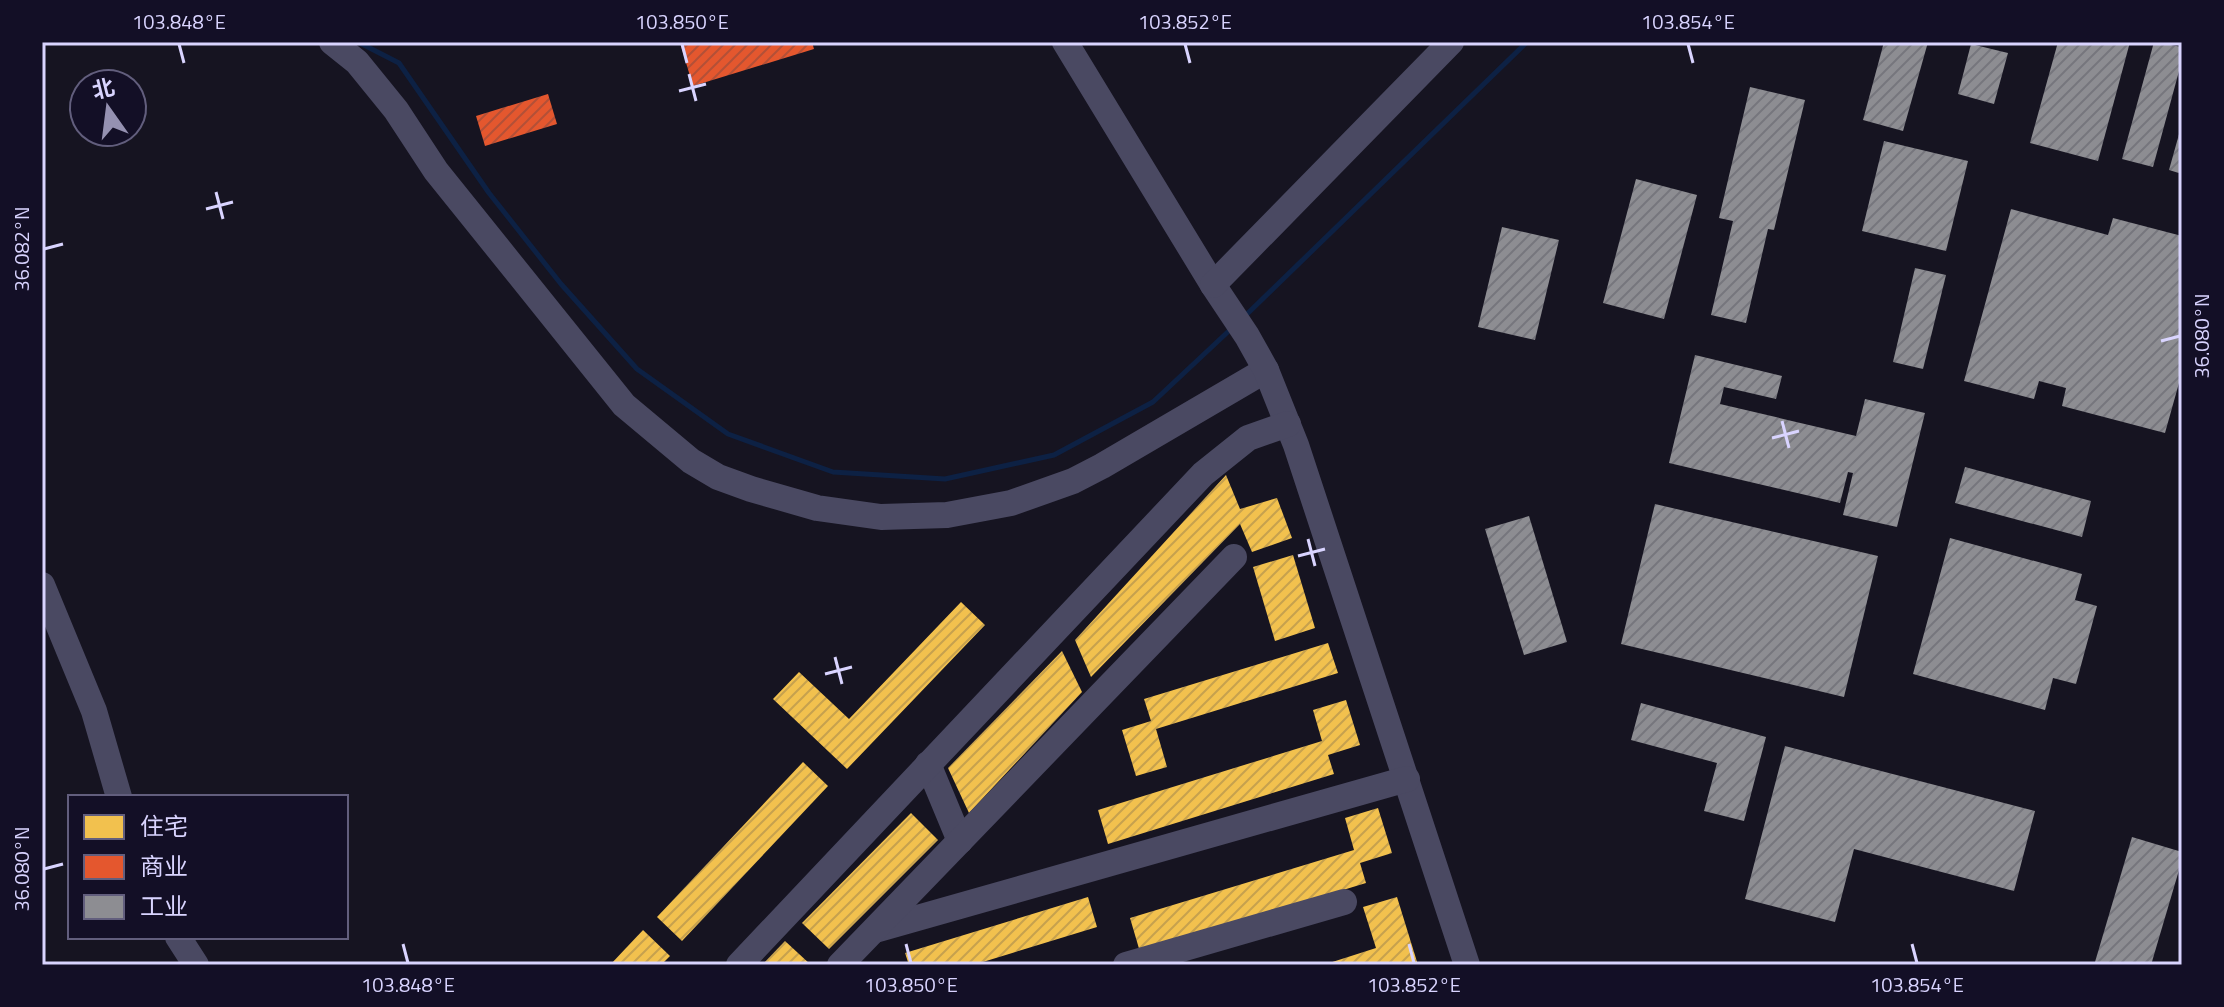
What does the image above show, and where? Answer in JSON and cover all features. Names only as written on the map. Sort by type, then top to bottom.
[{"type":"street","points":[[332,42],[357,62],[396,110],[436,171],[624,405],[691,461],[718,477],[751,489],[817,508],[881,517],[947,515],[1011,503],[1073,481],[1102,466],[1266,370]]},
{"type":"street","points":[[1065,42],[1266,370],[1288,424],[1467,965]]},
{"type":"street","points":[[1219,294],[1451,42]]},
{"type":"street","points":[[739,965],[1203,474],[1248,438],[1288,424]]},
{"type":"street","points":[[840,965],[1234,557]]},
{"type":"street","points":[[42,585],[94,711],[118,795]]},
{"type":"street","points":[[928,764],[960,841]]},
{"type":"street","points":[[874,930],[1407,779]]},
{"type":"street","points":[[1126,965],[1344,902]]},
{"type":"street","points":[[179,939],[196,965]]},
{"type":"building: 住宅","points":[[1226,475],[1240,509],[1277,498],[1292,538],[1252,552],[1240,524],[1091,677],[1075,640]]},
{"type":"building: 住宅","points":[[1293,555],[1315,628],[1275,641],[1253,567]]},
{"type":"building: 住宅","points":[[961,602],[985,625],[847,769],[773,699],[799,672],[849,719]]},
{"type":"building: 住宅","points":[[1328,643],[1338,673],[1156,729],[1167,767],[1136,776],[1122,730],[1151,721],[1144,699]]},
{"type":"building: 住宅","points":[[1062,651],[1082,692],[969,813],[948,768]]},
{"type":"building: 住宅","points":[[1346,700],[1360,745],[1328,755],[1334,774],[1108,844],[1098,810],[1322,741],[1313,710]]},
{"type":"building: 住宅","points":[[803,762],[828,786],[682,941],[657,917]]},
{"type":"building: 住宅","points":[[1378,808],[1392,853],[1360,863],[1366,883],[1140,952],[1130,918],[1354,850],[1345,818]]},
{"type":"building: 住宅","points":[[911,813],[938,840],[829,949],[802,923]]},
{"type":"building: 住宅","points":[[1088,897],[1097,927],[973,965],[909,965],[905,953]]},
{"type":"building: 住宅","points":[[1397,897],[1418,965],[1323,965],[1376,948],[1363,907]]},
{"type":"building: 住宅","points":[[643,930],[670,956],[661,965],[610,965]]},
{"type":"building: 住宅","points":[[785,941],[811,965],[762,965]]},
{"type":"building: 商业","points":[[696,42],[812,42],[814,49],[693,86],[681,46]]},
{"type":"building: 商业","points":[[548,94],[557,124],[485,146],[476,116]]},
{"type":"building: 工业","points":[[1884,42],[1928,42],[1903,131],[1863,120]]},
{"type":"building: 工业","points":[[2058,42],[2130,42],[2098,161],[2030,143]]},
{"type":"building: 工业","points":[[2154,42],[2182,47],[2182,60],[2153,167],[2122,159]]},
{"type":"building: 工业","points":[[1971,44],[2008,53],[1994,104],[1958,94]]},
{"type":"building: 工业","points":[[1750,87],[1805,100],[1774,230],[1768,229],[1746,323],[1711,315],[1733,221],[1719,218]]},
{"type":"building: 工业","points":[[2182,127],[2182,174],[2169,170]]},
{"type":"building: 工业","points":[[1884,141],[1968,161],[1946,251],[1862,231]]},
{"type":"building: 工业","points":[[1636,179],[1697,195],[1664,319],[1603,303]]},
{"type":"building: 工业","points":[[2011,209],[2108,235],[2113,218],[2182,236],[2182,384],[2179,383],[2165,433],[2062,406],[2066,388],[2039,381],[2034,399],[1964,381]]},
{"type":"building: 工业","points":[[1502,227],[1559,240],[1535,340],[1478,327]]},
{"type":"building: 工业","points":[[1915,268],[1946,275],[1923,369],[1893,362]]},
{"type":"building: 工业","points":[[1695,355],[1782,376],[1776,399],[1724,387],[1720,404],[1856,436],[1865,399],[1925,413],[1897,527],[1843,515],[1853,473],[1848,472],[1840,503],[1669,463]]},
{"type":"building: 工业","points":[[1965,467],[2091,501],[2082,537],[1955,503]]},
{"type":"building: 工业","points":[[1655,504],[1878,556],[1844,697],[1621,644]]},
{"type":"building: 工业","points":[[1529,516],[1567,642],[1524,655],[1485,529]]},
{"type":"building: 工业","points":[[1950,538],[2082,574],[2075,600],[2097,606],[2076,684],[2053,678],[2045,710],[1913,674]]},
{"type":"building: 工业","points":[[1641,703],[1766,737],[1744,821],[1704,811],[1717,763],[1631,740]]},
{"type":"building: 工业","points":[[1785,746],[2035,811],[2014,891],[1854,849],[1835,922],[1745,899]]},
{"type":"building: 工业","points":[[2132,837],[2182,852],[2182,860],[2151,965],[2105,965],[2095,962]]},
{"type":"waterway","points":[[358,42],[399,63],[489,193],[561,284],[637,369],[728,434],[833,472],[945,479],[1054,455],[1153,402],[1232,328]]},
{"type":"waterway","points":[[1245,316],[1527,42]]}]
